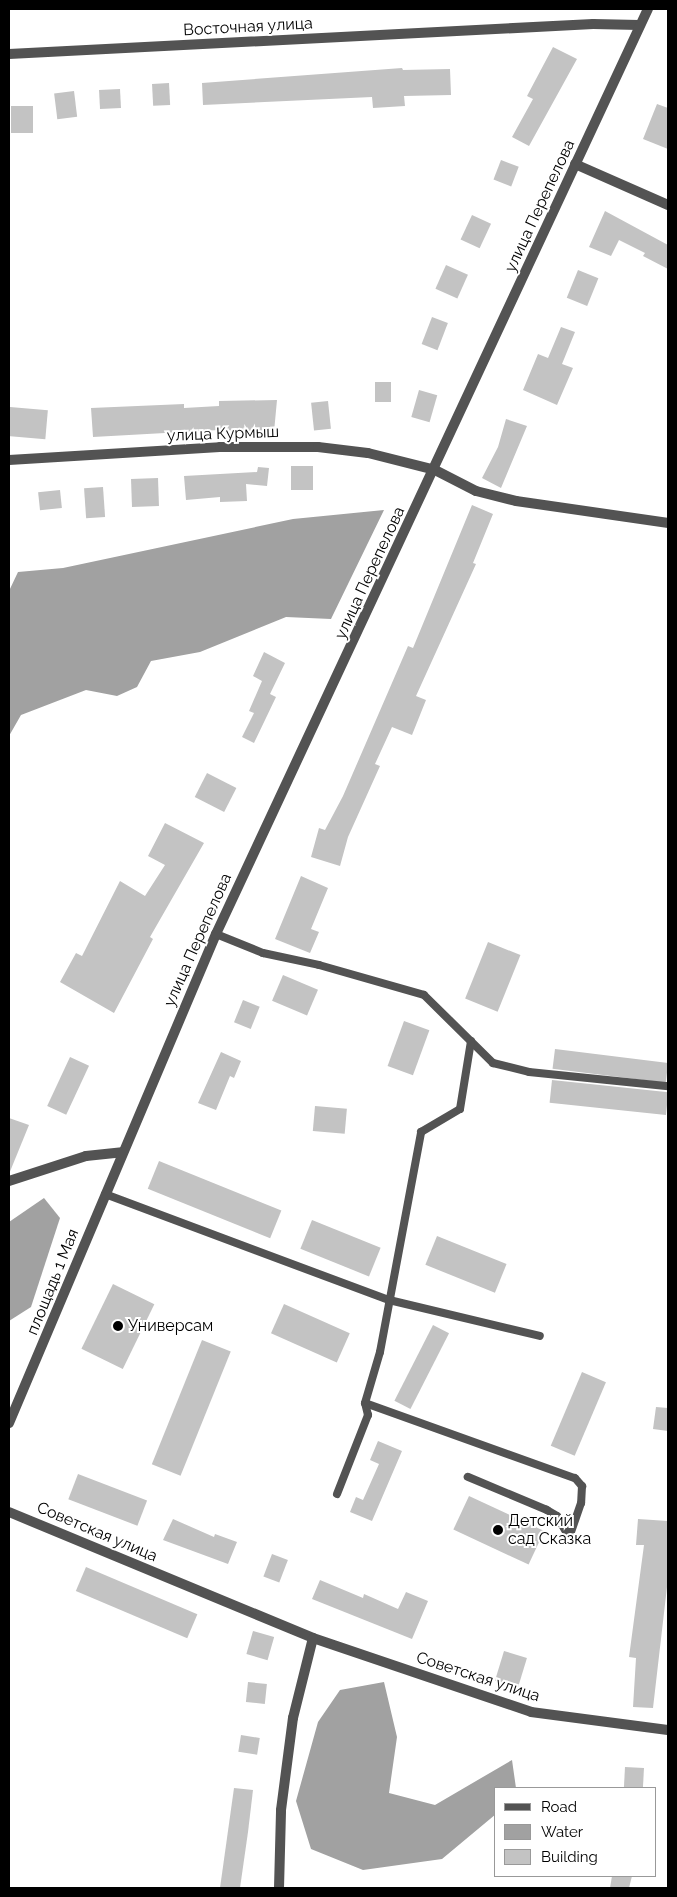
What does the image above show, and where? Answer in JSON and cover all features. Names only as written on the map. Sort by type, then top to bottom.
[{"type":"street","name":"улица Перепелова","points":[[122,1152],[216,934],[435,470],[648,9]]},
{"type":"street","name":"Восточная улица","points":[[9,54],[593,24],[640,25]]},
{"type":"street","points":[[575,164],[668,205]]},
{"type":"street","name":"улица Курмыш","points":[[9,460],[220,447],[318,447],[368,453],[435,470],[476,491],[516,502],[668,523]]},
{"type":"street","points":[[9,1180],[86,1156],[122,1152]]},
{"type":"street","name":"площадь 1 Мая","points":[[9,1423],[122,1152]]},
{"type":"street","name":"Советская улица","points":[[9,1512],[313,1638],[531,1712],[668,1730]]},
{"type":"street","points":[[278,1888],[281,1810],[292,1718],[313,1638]]},
{"type":"lane","points":[[216,934],[264,953],[319,965],[424,996],[493,1063],[529,1072],[668,1086]]},
{"type":"lane","points":[[337,1494],[368,1415],[365,1402],[380,1352],[421,1132],[460,1109],[471,1041]]},
{"type":"lane","points":[[105,1194],[389,1300],[540,1336]]},
{"type":"lane","points":[[365,1402],[575,1478],[582,1486],[581,1503],[569,1537],[557,1516],[547,1510],[468,1477]]},
{"type":"water","points":[[384,510],[331,619],[286,617],[200,652],[151,661],[137,687],[117,696],[86,690],[21,715],[9,736],[9,591],[18,572],[63,568],[293,519]]},
{"type":"water","points":[[44,1198],[60,1218],[31,1307],[9,1321],[9,1222]]},
{"type":"water","points":[[384,1682],[397,1737],[389,1793],[435,1805],[512,1760],[516,1787],[494,1787],[494,1816],[442,1859],[363,1870],[311,1849],[296,1801],[318,1722],[340,1690]]},
{"type":"building","points":[[553,47],[577,59],[529,146],[512,137],[533,99],[527,96]]},
{"type":"building","points":[[402,68],[403,70],[450,69],[451,95],[404,96],[405,106],[373,108],[372,97],[203,105],[202,83]]},
{"type":"building","points":[[169,83],[170,105],[153,106],[152,84]]},
{"type":"building","points":[[120,89],[121,108],[100,109],[99,90]]},
{"type":"building","points":[[74,91],[77,117],[57,119],[54,93]]},
{"type":"building","points":[[657,104],[668,108],[668,149],[643,139]]},
{"type":"building","points":[[11,106],[33,106],[33,133],[11,133]]},
{"type":"building","points":[[501,160],[519,167],[511,186],[493,180]]},
{"type":"building","points":[[605,211],[668,245],[668,269],[643,256],[645,253],[619,240],[611,256],[589,247]]},
{"type":"building","points":[[472,215],[491,224],[480,248],[461,239]]},
{"type":"building","points":[[446,265],[468,275],[457,299],[435,289]]},
{"type":"building","points":[[578,270],[598,278],[587,306],[567,298]]},
{"type":"building","points":[[432,317],[448,323],[437,350],[422,344]]},
{"type":"building","points":[[561,327],[575,332],[562,364],[573,368],[557,405],[523,390],[538,354],[548,358]]},
{"type":"building","points":[[375,382],[391,382],[391,402],[375,402]]},
{"type":"building","points":[[419,390],[437,395],[430,422],[411,417]]},
{"type":"building","points":[[277,400],[274,432],[219,430],[93,437],[91,408],[184,404],[184,408],[219,406],[219,401]]},
{"type":"building","points":[[328,401],[331,429],[314,431],[311,403]]},
{"type":"building","points":[[10,407],[48,410],[45,439],[9,436]]},
{"type":"building","points":[[506,419],[527,426],[501,488],[482,478],[498,447]]},
{"type":"building","points":[[291,466],[313,466],[313,490],[291,490]]},
{"type":"building","points":[[258,467],[269,468],[267,486],[246,484],[247,501],[220,502],[220,497],[186,500],[184,476],[257,472]]},
{"type":"building","points":[[158,478],[159,506],[132,507],[131,479]]},
{"type":"building","points":[[103,487],[105,517],[86,518],[84,488]]},
{"type":"building","points":[[60,490],[62,508],[40,510],[38,492]]},
{"type":"building","points":[[472,505],[493,514],[473,563],[476,564],[416,696],[426,700],[412,735],[392,727],[375,764],[380,766],[348,837],[340,866],[311,857],[319,828],[325,830],[343,796],[408,646],[413,648]]},
{"type":"building","points":[[264,652],[285,663],[270,694],[276,697],[254,743],[242,737],[254,713],[249,711],[262,681],[253,676]]},
{"type":"building","points":[[207,773],[236,788],[224,812],[195,797]]},
{"type":"building","points":[[165,823],[204,843],[150,937],[153,939],[114,1013],[60,982],[76,953],[82,956],[120,881],[145,896],[165,865],[148,856]]},
{"type":"building","points":[[301,876],[328,888],[311,929],[319,932],[310,953],[275,939]]},
{"type":"building","points":[[488,942],[520,955],[498,1012],[465,999]]},
{"type":"building","points":[[283,975],[318,990],[307,1016],[272,1001]]},
{"type":"building","points":[[243,1000],[260,1007],[251,1029],[234,1022]]},
{"type":"building","points":[[404,1021],[429,1030],[413,1075],[388,1066]]},
{"type":"building","points":[[555,1049],[668,1063],[666,1083],[553,1069]]},
{"type":"building","points":[[221,1052],[241,1061],[234,1078],[230,1076],[216,1110],[198,1103]]},
{"type":"building","points":[[70,1057],[89,1066],[66,1115],[47,1106]]},
{"type":"building","points":[[552,1080],[668,1092],[666,1115],[550,1103]]},
{"type":"building","points":[[315,1106],[347,1109],[345,1134],[313,1131]]},
{"type":"building","points":[[9,1118],[29,1125],[9,1174]]},
{"type":"building","points":[[159,1161],[281,1210],[270,1238],[148,1189]]},
{"type":"building","points":[[312,1220],[381,1248],[369,1276],[300,1249]]},
{"type":"building","points":[[437,1236],[507,1264],[495,1293],[425,1265]]},
{"type":"building","name":"Универсам","points":[[113,1284],[154,1304],[123,1369],[81,1349]]},
{"type":"building","points":[[284,1304],[350,1333],[337,1363],[271,1333]]},
{"type":"building","points":[[433,1325],[449,1333],[410,1409],[394,1401]]},
{"type":"building","points":[[202,1340],[231,1352],[181,1476],[152,1464]]},
{"type":"building","points":[[582,1372],[606,1382],[575,1456],[551,1446]]},
{"type":"building","points":[[656,1407],[668,1408],[668,1431],[653,1429]]},
{"type":"building","points":[[378,1441],[402,1451],[372,1521],[350,1512],[356,1497],[363,1500],[379,1464],[370,1460]]},
{"type":"building","points":[[78,1474],[147,1501],[137,1526],[68,1499]]},
{"type":"building","name":"Детский сад Сказка","points":[[469,1496],[544,1531],[529,1565],[453,1530]]},
{"type":"building","points":[[173,1519],[214,1537],[215,1534],[237,1542],[228,1564],[163,1540]]},
{"type":"building","points":[[638,1519],[668,1521],[667,1587],[653,1708],[633,1707],[636,1658],[629,1657],[644,1545],[636,1545]]},
{"type":"building","points":[[272,1554],[288,1560],[279,1582],[263,1576]]},
{"type":"building","points":[[86,1567],[197,1614],[187,1638],[76,1591]]},
{"type":"building","points":[[320,1580],[363,1598],[364,1594],[398,1609],[406,1592],[428,1601],[412,1639],[312,1599]]},
{"type":"building","points":[[253,1631],[274,1637],[268,1660],[246,1654]]},
{"type":"building","points":[[504,1651],[527,1658],[518,1688],[495,1681]]},
{"type":"building","points":[[248,1682],[267,1684],[265,1704],[246,1702]]},
{"type":"building","points":[[241,1735],[260,1738],[257,1755],[238,1752]]},
{"type":"building","points":[[625,1767],[644,1768],[643,1787],[624,1787]]},
{"type":"building","points":[[234,1788],[253,1790],[248,1832],[240,1888],[220,1888]]},
{"type":"building","points":[[612,1877],[632,1877],[629,1888],[610,1888]]},
{"type":"place","name":"Универсам","points":[[118,1326]]},
{"type":"place","name":"Детский сад Сказка","points":[[498,1530]]}]
